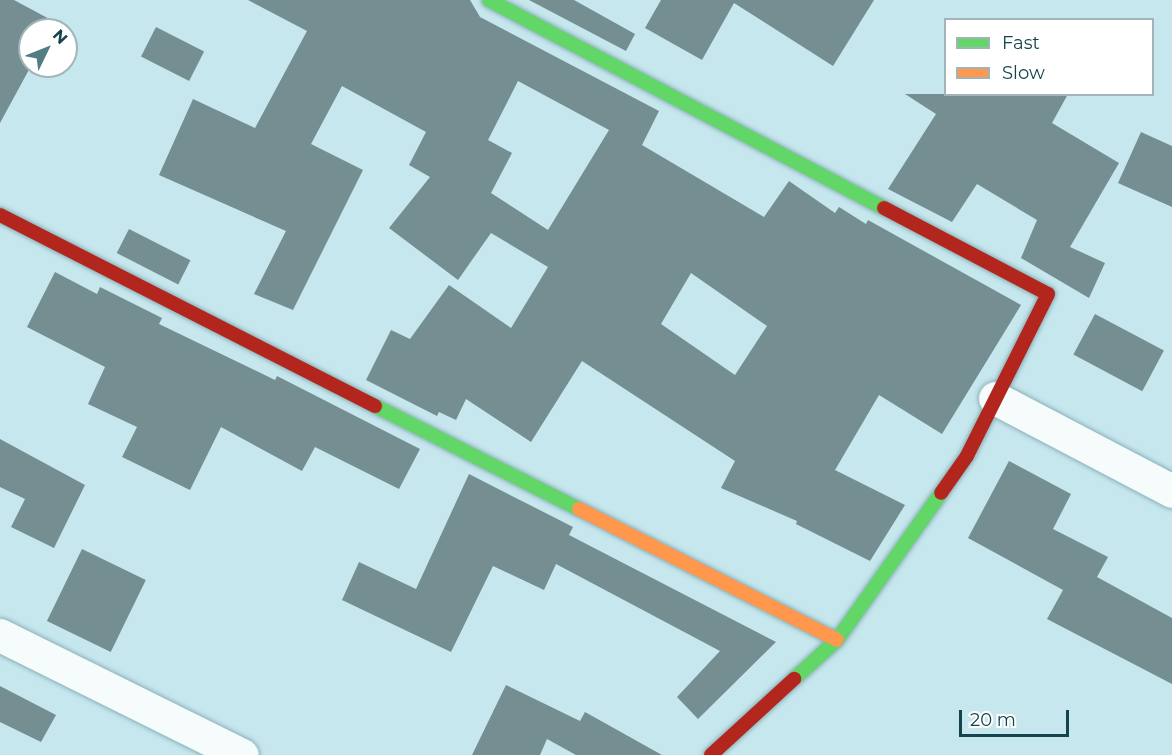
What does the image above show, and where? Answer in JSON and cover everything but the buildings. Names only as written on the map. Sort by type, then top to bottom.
[{"type":"street","points":[[489,0],[1048,294],[967,456],[837,640],[711,755]]},
{"type":"street","points":[[0,215],[837,640]]},
{"type":"street","points":[[995,398],[1172,491]]},
{"type":"street","points":[[0,635],[242,755]]},
{"type":"traffic: fast","points":[[489,0],[884,208]]},
{"type":"traffic: fast","points":[[375,406],[579,509]]},
{"type":"traffic: fast","points":[[794,679],[837,640],[941,493]]},
{"type":"traffic: slow","points":[[579,509],[837,640]]},
{"type":"traffic: jam","points":[[884,208],[1048,294],[967,456],[941,493]]},
{"type":"traffic: jam","points":[[0,215],[375,406]]},
{"type":"traffic: jam","points":[[711,755],[794,679]]}]
